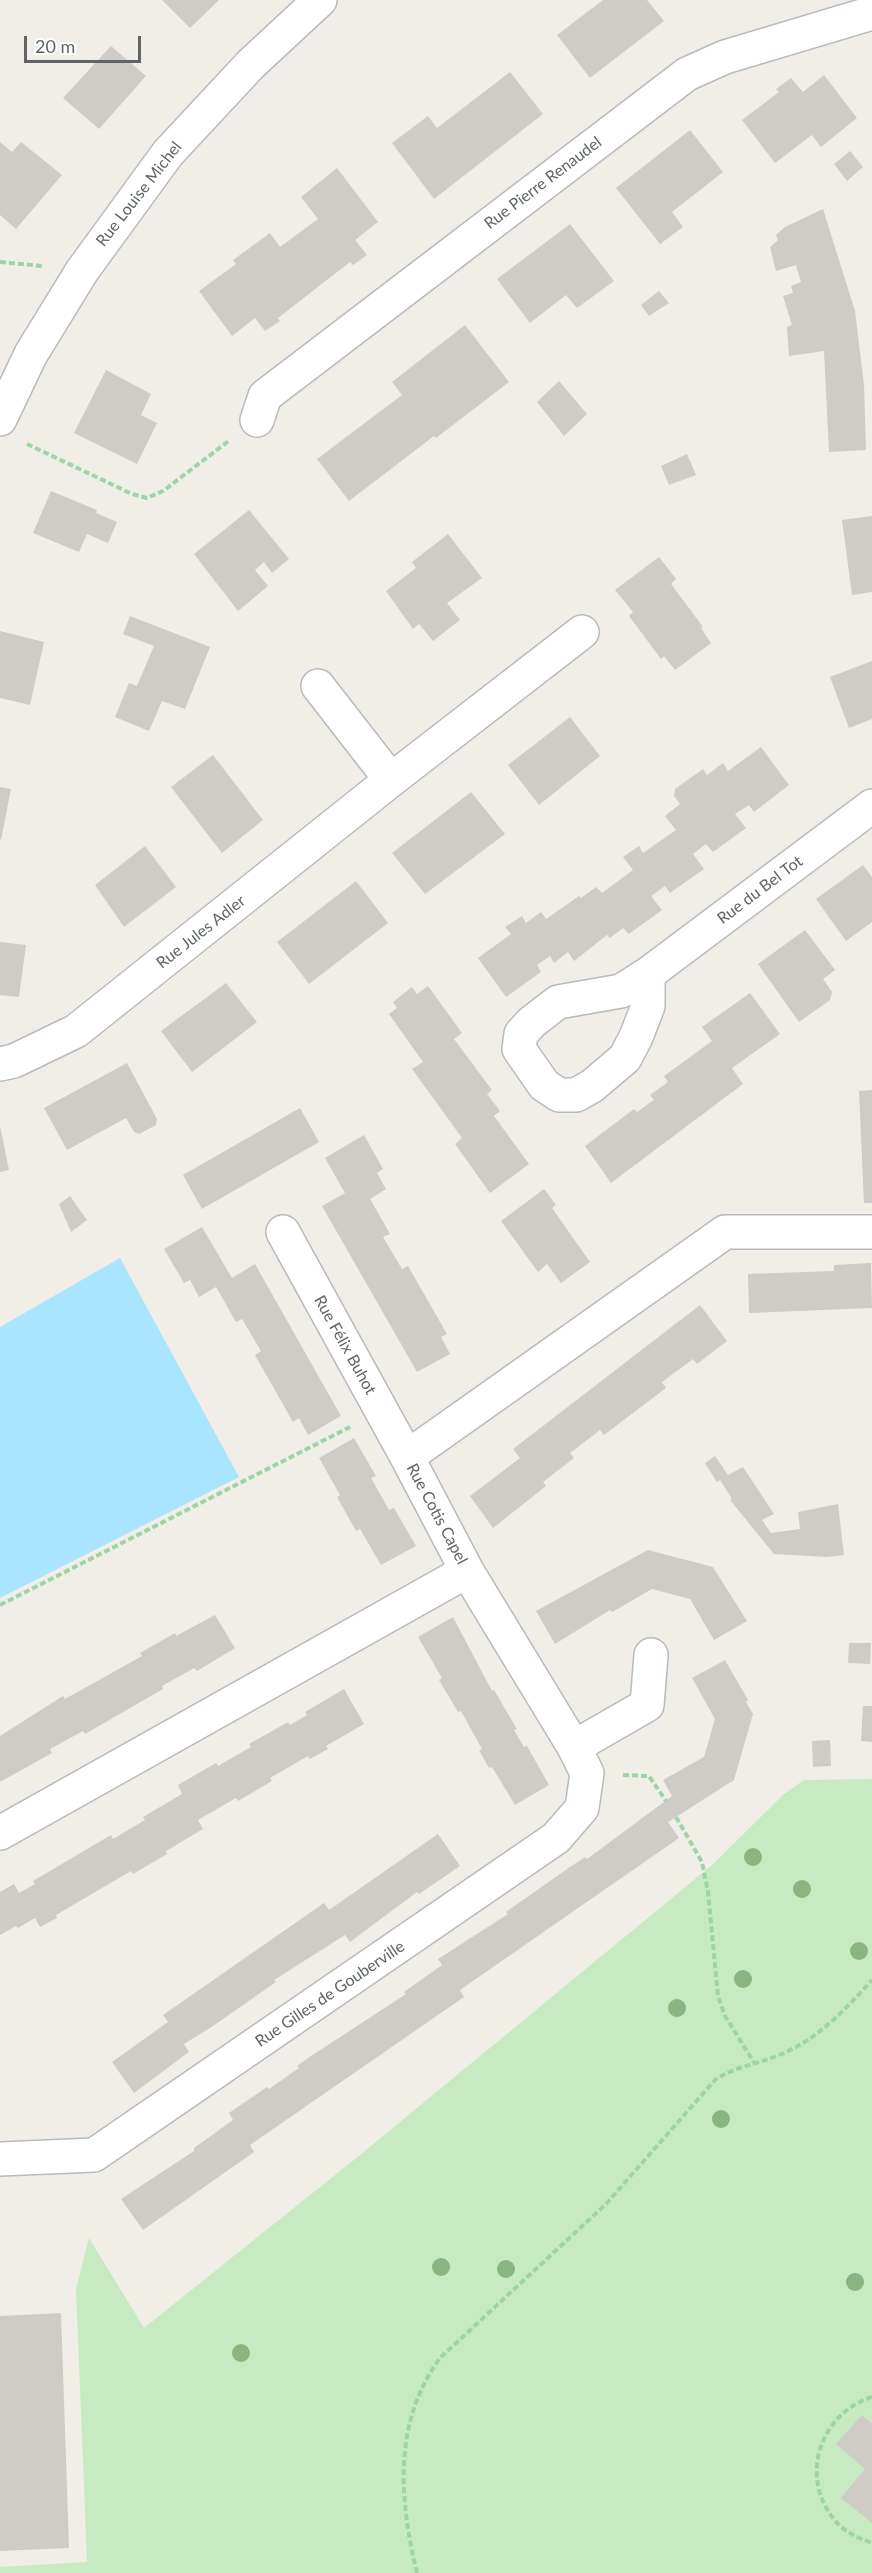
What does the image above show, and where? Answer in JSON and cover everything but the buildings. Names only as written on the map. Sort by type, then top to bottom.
[{"type":"street","name":"Rue Louise Michel","points":[[10,430],[32,354],[82,270],[168,153],[251,64],[320,0]]},
{"type":"street","name":"Rue Pierre Renaudel","points":[[257,420],[265,396],[687,74],[725,57],[872,14]]},
{"type":"street","name":"Rue Jules Adler","points":[[0,1064],[14,1061],[76,1031],[391,780],[582,632]]},
{"type":"street","points":[[318,686],[391,780]]},
{"type":"street","name":"Rue du Bel Tot","points":[[648,974],[872,806]]},
{"type":"street","name":"Rue Félix Buhot","points":[[283,1232],[407,1457]]},
{"type":"street","name":"Rue Cotis Capel","points":[[0,1833],[467,1571],[407,1457],[725,1232],[872,1232]]},
{"type":"street","points":[[467,1571],[581,1760],[647,1705],[651,1655]]},
{"type":"street","name":"Rue Gilles de Gouberville","points":[[0,2160],[94,2155],[556,1838],[582,1808],[581,1760]]},
{"type":"path","points":[[10,430],[132,494],[147,498],[163,491],[257,420]]},
{"type":"path","points":[[0,1605],[382,1411]]},
{"type":"path","points":[[581,1760],[649,1776],[666,1801]]},
{"type":"path","points":[[676,1817],[702,1862],[708,1892],[718,1996],[725,2016],[755,2064]]},
{"type":"path","points":[[417,2573],[406,2511],[404,2448],[416,2401],[430,2372],[446,2353],[606,2204],[715,2080],[741,2066],[781,2055],[822,2030],[872,1980]]},
{"type":"path","points":[[872,2397],[848,2408],[830,2426],[819,2448],[816,2472],[820,2497],[833,2519],[852,2535],[872,2543]]},
{"type":"green space","points":[[872,1779],[872,2573],[0,2573],[0,2567],[87,2562],[76,2289],[89,2238],[144,2328],[355,2159],[712,1865],[784,1794],[804,1780]]},
{"type":"water","points":[[120,1258],[239,1477],[0,1598],[0,1327]]}]
